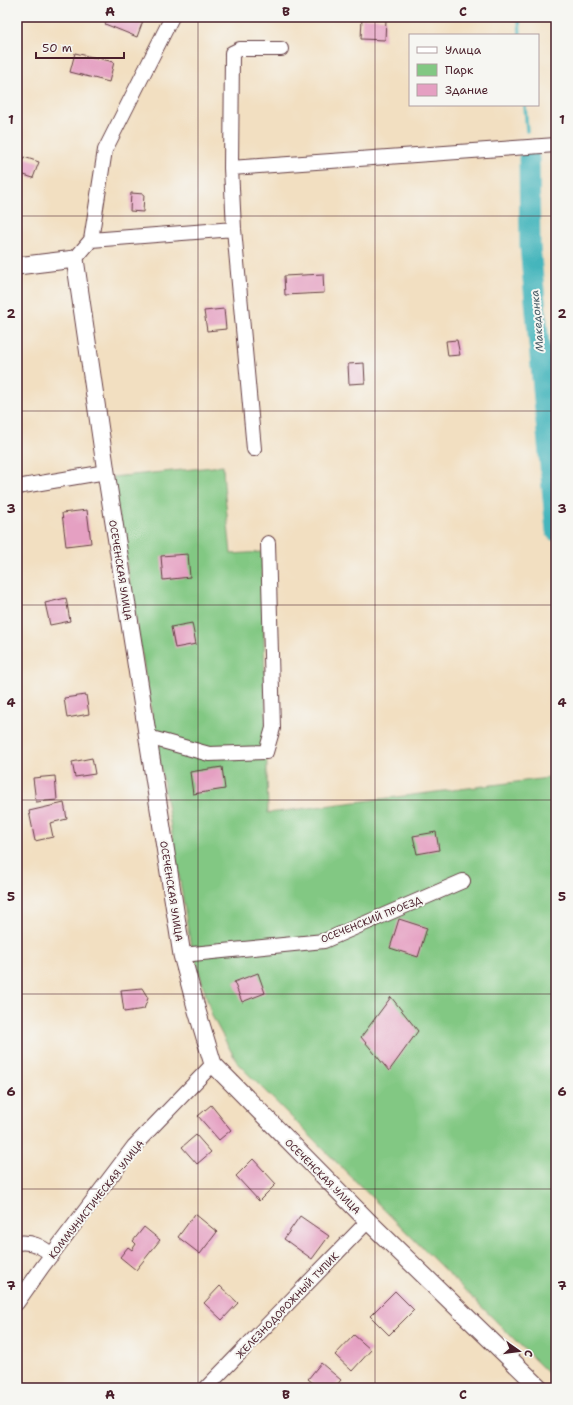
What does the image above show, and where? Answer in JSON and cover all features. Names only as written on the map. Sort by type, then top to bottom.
[{"type":"street","points":[[17,266],[75,259],[91,240],[105,150],[172,17]]},
{"type":"street","points":[[254,449],[234,229],[231,168],[232,53],[240,49],[281,49]]},
{"type":"street","points":[[231,168],[556,145]]},
{"type":"street","points":[[91,240],[234,229]]},
{"type":"street","name":"ОСЕЧЕНСКАЯ УЛИЦА","points":[[75,259],[106,472],[182,955],[196,1011],[213,1064],[368,1221],[540,1388]]},
{"type":"street","points":[[17,487],[106,472]]},
{"type":"street","points":[[148,737],[209,754],[266,752],[273,728],[268,543]]},
{"type":"street","name":"ОСЕЧЕНСКИЙ ПРОЕЗД","points":[[182,955],[324,941],[463,881]]},
{"type":"street","name":"КОММУНИСТИЧЕСКАЯ УЛИЦА","points":[[17,1304],[134,1146],[213,1064]]},
{"type":"street","name":"ЖЕЛЕЗНОДОРОЖНЫЙ ТУПИК","points":[[206,1388],[368,1221]]},
{"type":"street","points":[[17,1243],[33,1243],[42,1247],[52,1255]]},
{"type":"green space","points":[[223,466],[231,554],[262,552],[268,813],[556,777],[556,1381],[238,1064],[212,1016],[190,941],[112,477]]},
{"type":"green space","points":[[17,1275],[26,1279],[17,1291]]},
{"type":"building","points":[[108,17],[144,18],[137,37],[105,24]]},
{"type":"building","points":[[362,18],[386,19],[385,40],[361,39]]},
{"type":"building","points":[[75,53],[114,62],[109,82],[70,72]]},
{"type":"building","points":[[24,157],[39,162],[33,178],[18,173]]},
{"type":"building","points":[[131,193],[144,194],[143,212],[130,211]]},
{"type":"building","points":[[323,274],[324,293],[285,295],[284,276]]},
{"type":"building","points":[[224,309],[226,329],[207,331],[204,311]]},
{"type":"building","points":[[457,340],[460,355],[448,356],[446,341]]},
{"type":"building","points":[[364,363],[365,383],[349,384],[348,364]]},
{"type":"building","points":[[87,510],[91,543],[66,546],[62,513]]},
{"type":"building","points":[[188,554],[190,577],[163,580],[161,556]]},
{"type":"building","points":[[66,598],[70,621],[50,625],[45,603]]},
{"type":"building","points":[[192,623],[196,644],[175,648],[171,627]]},
{"type":"building","points":[[86,695],[89,714],[67,718],[64,698]]},
{"type":"building","points":[[92,758],[95,774],[75,777],[72,762]]},
{"type":"building","points":[[222,767],[225,789],[193,794],[190,772]]},
{"type":"building","points":[[55,776],[57,800],[36,802],[33,778]]},
{"type":"building","points":[[64,803],[67,819],[50,823],[53,837],[35,841],[29,811]]},
{"type":"building","points":[[436,832],[439,850],[417,854],[413,836]]},
{"type":"building","points":[[399,919],[427,928],[418,957],[390,948]]},
{"type":"building","points":[[258,973],[265,993],[242,1002],[234,982]]},
{"type":"building","points":[[142,988],[148,998],[144,1009],[124,1012],[121,990]]},
{"type":"building","points":[[391,997],[418,1031],[389,1071],[361,1037]]},
{"type":"building","points":[[211,1105],[231,1130],[219,1140],[198,1116]]},
{"type":"building","points":[[196,1135],[211,1152],[197,1164],[182,1147]]},
{"type":"building","points":[[253,1159],[276,1184],[259,1201],[236,1176]]},
{"type":"building","points":[[195,1214],[217,1232],[200,1254],[178,1237]]},
{"type":"building","points":[[300,1216],[329,1236],[312,1259],[284,1239]]},
{"type":"building","points":[[144,1227],[160,1240],[136,1270],[120,1257],[128,1247],[132,1250],[136,1244],[133,1241]]},
{"type":"building","points":[[220,1286],[238,1303],[222,1320],[204,1303]]},
{"type":"building","points":[[395,1291],[414,1310],[389,1335],[370,1316]]},
{"type":"building","points":[[354,1335],[371,1350],[352,1371],[335,1355]]},
{"type":"building","points":[[321,1363],[341,1380],[334,1388],[319,1388],[308,1379]]},
{"type":"waterway","name":"Македонка","points":[[519,17],[520,34]]},
{"type":"waterway","name":"Македонка","points":[[525,106],[527,131]]},
{"type":"waterway","name":"Македонка","points":[[529,158],[530,246],[556,531]]}]
